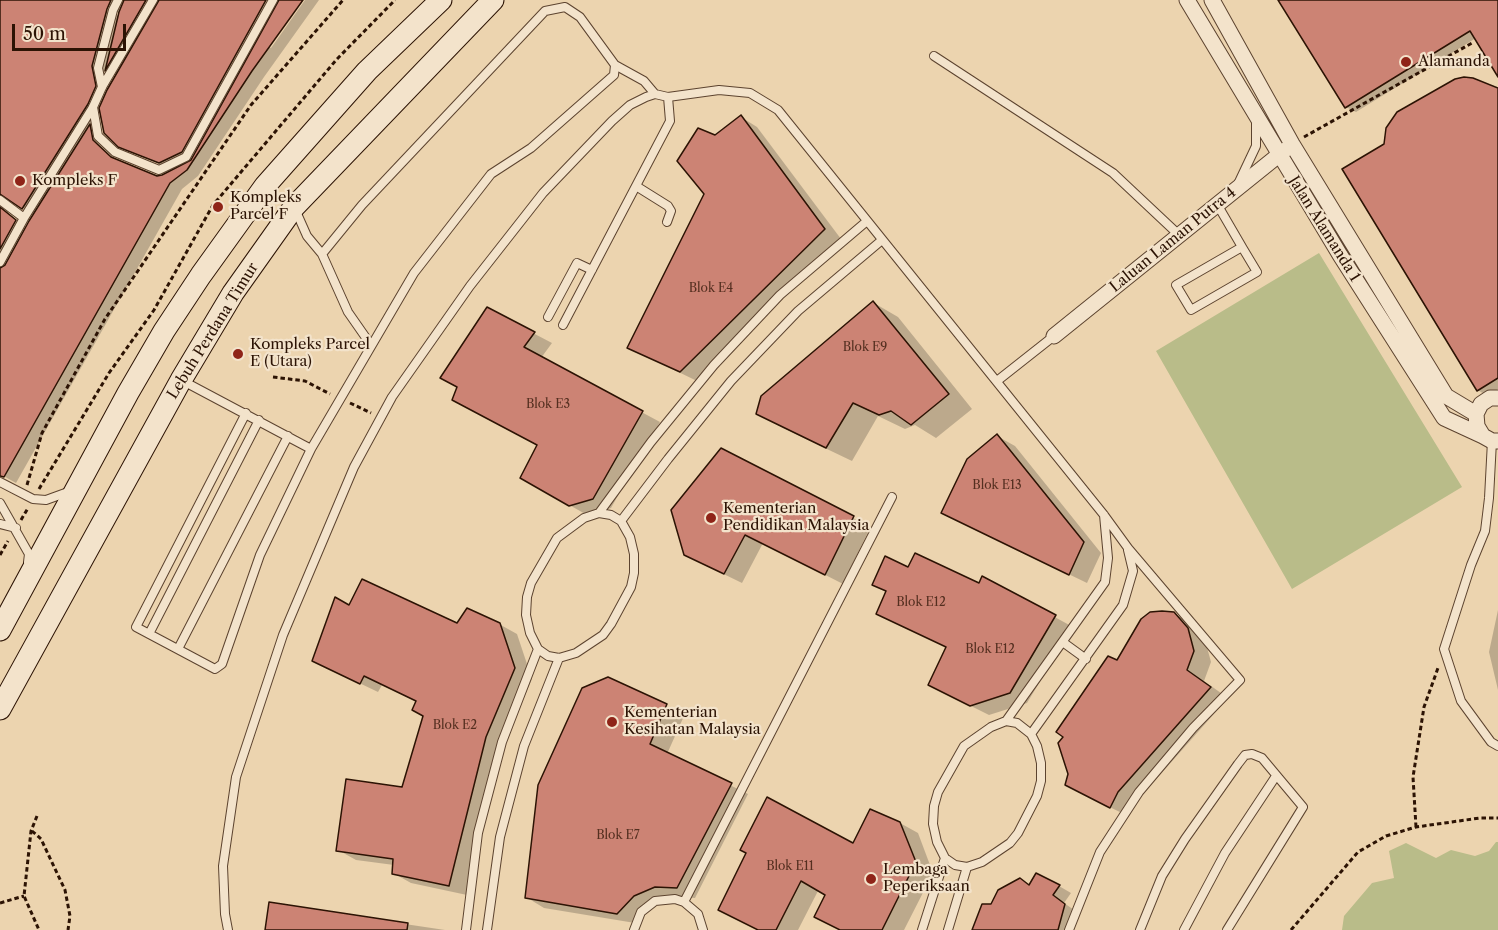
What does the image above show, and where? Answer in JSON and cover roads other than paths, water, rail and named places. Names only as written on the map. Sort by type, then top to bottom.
[{"type":"main road","points":[[0,630],[164,331],[201,275],[265,186],[368,71],[441,0]]},
{"type":"main road","name":"Lebuh Perdana Timur","points":[[0,709],[181,380],[233,293],[294,207],[493,0]]},
{"type":"street","name":"Jalan Alamanda 1","points":[[1186,0],[1279,155],[1444,418],[1491,439]]},
{"type":"street","name":"Jalan Alamanda 1","points":[[1212,0],[1292,144],[1446,396],[1476,414]]},
{"type":"street","name":"Laluan Laman Putra 4","points":[[1054,336],[1292,144]]},
{"type":"street","points":[[1491,439],[1477,426],[1476,414],[1481,404],[1490,398],[1498,398]]},
{"type":"lane","points":[[102,87],[98,68],[113,10],[118,0]]},
{"type":"lane","points":[[0,262],[24,218],[93,107],[102,87],[153,0]]},
{"type":"lane","points":[[93,107],[98,136],[115,152],[159,171],[186,157],[273,0]]},
{"type":"lane","points":[[322,254],[362,205],[545,11],[565,8],[579,17],[615,65],[644,81],[655,94]]},
{"type":"lane","points":[[933,56],[1113,173],[1179,235]]},
{"type":"lane","points":[[246,413],[136,627],[211,668],[218,668],[222,664],[260,555],[311,449],[414,273],[491,174],[531,148],[614,75],[615,65]]},
{"type":"lane","points":[[228,930],[223,866],[236,777],[282,635],[354,467],[392,397],[470,286],[543,193],[624,110],[655,94],[668,97],[719,90],[750,93],[778,110],[997,381],[1128,548],[1240,680],[1192,728],[1138,792],[1100,852],[1069,930]]},
{"type":"lane","points":[[563,325],[670,121],[668,97]]},
{"type":"lane","points":[[1234,191],[1256,146],[1256,117]]},
{"type":"lane","points":[[636,186],[669,206],[671,211],[667,222]]},
{"type":"lane","points":[[0,200],[24,218]]},
{"type":"lane","points":[[1217,204],[1257,272],[1191,310],[1176,285],[1242,247]]},
{"type":"lane","points":[[294,207],[307,236],[322,254],[348,312],[371,345]]},
{"type":"lane","points":[[599,513],[651,442],[714,365],[780,295],[867,221]]},
{"type":"lane","points":[[621,521],[731,381],[798,311],[882,240]]},
{"type":"lane","points":[[548,317],[577,263],[592,270]]},
{"type":"lane","points":[[997,381],[1054,336]]},
{"type":"lane","points":[[181,380],[311,449]]},
{"type":"lane","points":[[149,634],[259,420]]},
{"type":"lane","points":[[178,649],[288,436]]},
{"type":"lane","points":[[1491,439],[1490,498],[1485,531],[1471,565],[1444,649],[1461,701],[1491,742],[1498,746]]},
{"type":"lane","points":[[0,482],[33,499],[46,501],[77,487]]},
{"type":"lane","points":[[684,902],[892,497]]},
{"type":"lane","points":[[0,503],[29,554],[25,584]]},
{"type":"lane","points":[[599,513],[611,515],[621,521],[630,537],[634,554],[631,587],[603,635],[576,653],[559,658],[548,656],[538,649],[530,633],[526,615],[531,583],[557,538],[584,518],[599,513]]},
{"type":"lane","points":[[1006,722],[1105,582],[1108,558],[1104,515]]},
{"type":"lane","points":[[0,524],[16,528]]},
{"type":"lane","points":[[1031,734],[1124,605],[1133,571],[1128,548]]},
{"type":"lane","points":[[1064,642],[1086,659]]},
{"type":"lane","points":[[466,930],[478,833],[502,742],[538,649]]},
{"type":"lane","points":[[488,930],[500,837],[524,746],[559,658]]},
{"type":"lane","points":[[1006,722],[1017,723],[1031,734],[1037,746],[1041,763],[1041,782],[1037,795],[1018,833],[1010,843],[982,862],[967,867],[955,865],[945,858],[937,842],[933,824],[938,792],[964,746],[983,731],[1006,722]]},
{"type":"lane","points":[[1140,930],[1162,876],[1238,764],[1245,755],[1252,754],[1262,758],[1303,807],[1227,930]]},
{"type":"lane","points":[[1184,930],[1225,853],[1276,776]]},
{"type":"lane","points":[[922,930],[945,858]]},
{"type":"lane","points":[[948,930],[967,867]]},
{"type":"lane","points":[[634,930],[641,912],[655,901],[675,899],[684,902],[698,914],[703,930]]},
{"type":"place","name":"Alamanda","points":[[1406,62]]},
{"type":"place","name":"Kompleks F","points":[[20,181]]},
{"type":"place","name":"Kompleks Parcel F","points":[[218,207]]},
{"type":"place","name":"Kompleks Parcel E (Utara)","points":[[238,354]]},
{"type":"place","name":"Kementerian Pendidikan Malaysia","points":[[711,518]]},
{"type":"place","name":"Kementerian Kesihatan Malaysia","points":[[612,722]]},
{"type":"place","name":"Lembaga Peperiksaan","points":[[871,879]]}]
